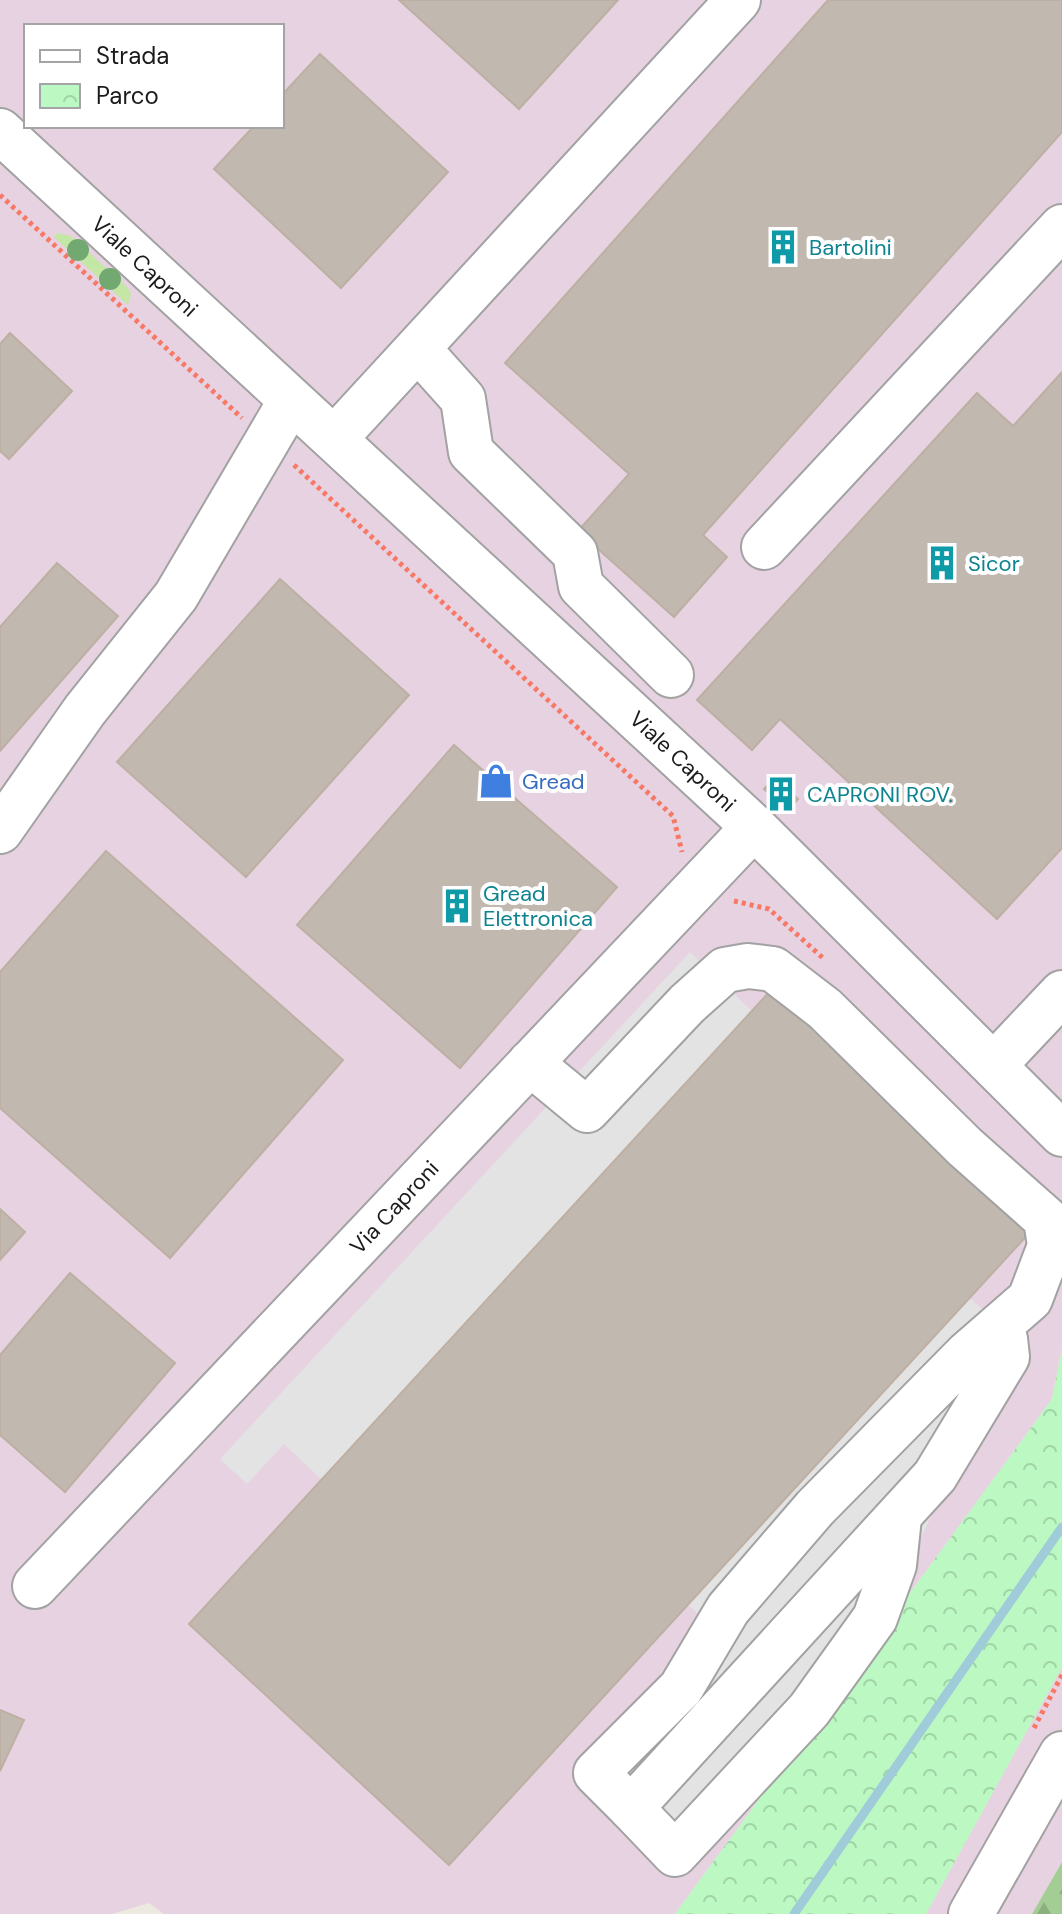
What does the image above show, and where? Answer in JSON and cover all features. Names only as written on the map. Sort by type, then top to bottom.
[{"type":"street","points":[[335,438],[738,0]]},
{"type":"street","name":"Viale Caproni","points":[[0,131],[290,402],[335,438],[754,827],[1062,1134]]},
{"type":"street","points":[[764,547],[1062,227]]},
{"type":"street","points":[[419,350],[463,399],[471,452],[575,553],[581,586],[671,675]]},
{"type":"street","points":[[0,831],[85,710],[176,596],[290,402]]},
{"type":"street","name":"Via Caproni","points":[[35,1586],[754,827]]},
{"type":"street","points":[[530,1063],[587,1110],[687,1004],[725,970],[748,966],[773,969],[825,1009],[965,1147],[1046,1219],[1050,1246],[1030,1299],[815,1508],[728,1609],[681,1688],[596,1773],[675,1854],[809,1710],[875,1618],[894,1565],[899,1517]]},
{"type":"street","points":[[994,1065],[1062,993]]},
{"type":"street","points":[[631,1808],[935,1476],[1007,1357],[1005,1339],[998,1327]]},
{"type":"street","points":[[971,1914],[1062,1754]]},
{"type":"path","points":[[0,195],[673,816],[686,862]]},
{"type":"shaded area","points":[[0,0],[1062,0],[1062,1348],[1052,1399],[675,1914],[164,1914],[149,1903],[112,1914],[0,1914]]},
{"type":"shaded area","points":[[690,952],[752,1011],[321,1479],[284,1444],[247,1484],[220,1459]]},
{"type":"shaded area","points":[[970,1298],[1012,1336],[900,1585],[673,1833],[613,1778],[733,1646],[688,1605]]},
{"type":"shaded area","points":[[1062,1667],[1062,1862],[1032,1914],[926,1914]]},
{"type":"green space","points":[[57,233],[71,236],[128,288],[131,294],[128,305],[54,237]]},
{"type":"green space","points":[[1062,1348],[1062,1667],[926,1914],[675,1914],[1052,1399]]},
{"type":"green space","points":[[1062,1862],[1062,1914],[1032,1914]]},
{"type":"building","points":[[399,0],[618,0],[519,109]]},
{"type":"building","name":"Bartolini","points":[[828,0],[1062,0],[1062,132],[703,535],[727,557],[674,617],[578,531],[629,474],[505,363]]},
{"type":"building","points":[[320,54],[448,172],[341,288],[214,169],[252,128],[284,128],[284,93]]},
{"type":"building","points":[[10,333],[72,391],[9,459],[0,451],[0,344]]},
{"type":"building","name":"Sicor","points":[[1062,372],[1062,848],[997,919],[780,719],[752,750],[697,700],[977,393],[1013,426]]},
{"type":"building","points":[[57,563],[118,616],[0,751],[0,627]]},
{"type":"building","points":[[280,579],[409,695],[246,877],[117,762]]},
{"type":"building","name":"Gread Elettronica","points":[[454,745],[617,887],[460,1068],[297,925]]},
{"type":"building","name":"CAPRONI ROV.","points":[[774,778],[798,799],[788,810],[764,789]]},
{"type":"building","points":[[106,851],[343,1060],[170,1258],[0,1108],[0,972]]},
{"type":"building","points":[[772,989],[1032,1230],[449,1865],[189,1624]]},
{"type":"building","points":[[0,1209],[25,1232],[0,1260]]},
{"type":"building","points":[[70,1273],[175,1363],[65,1492],[0,1435],[0,1355]]},
{"type":"building","points":[[0,1710],[24,1720],[0,1771]]},
{"type":"waterway","points":[[794,1914],[1062,1527]]},
{"type":"place","name":"Bartolini","points":[[783,247]]},
{"type":"place","name":"Sicor","points":[[942,563]]},
{"type":"place","name":"Gread","points":[[496,781]]},
{"type":"place","name":"CAPRONI ROV.","points":[[781,794]]},
{"type":"place","name":"Gread Elettronica","points":[[457,906]]}]
